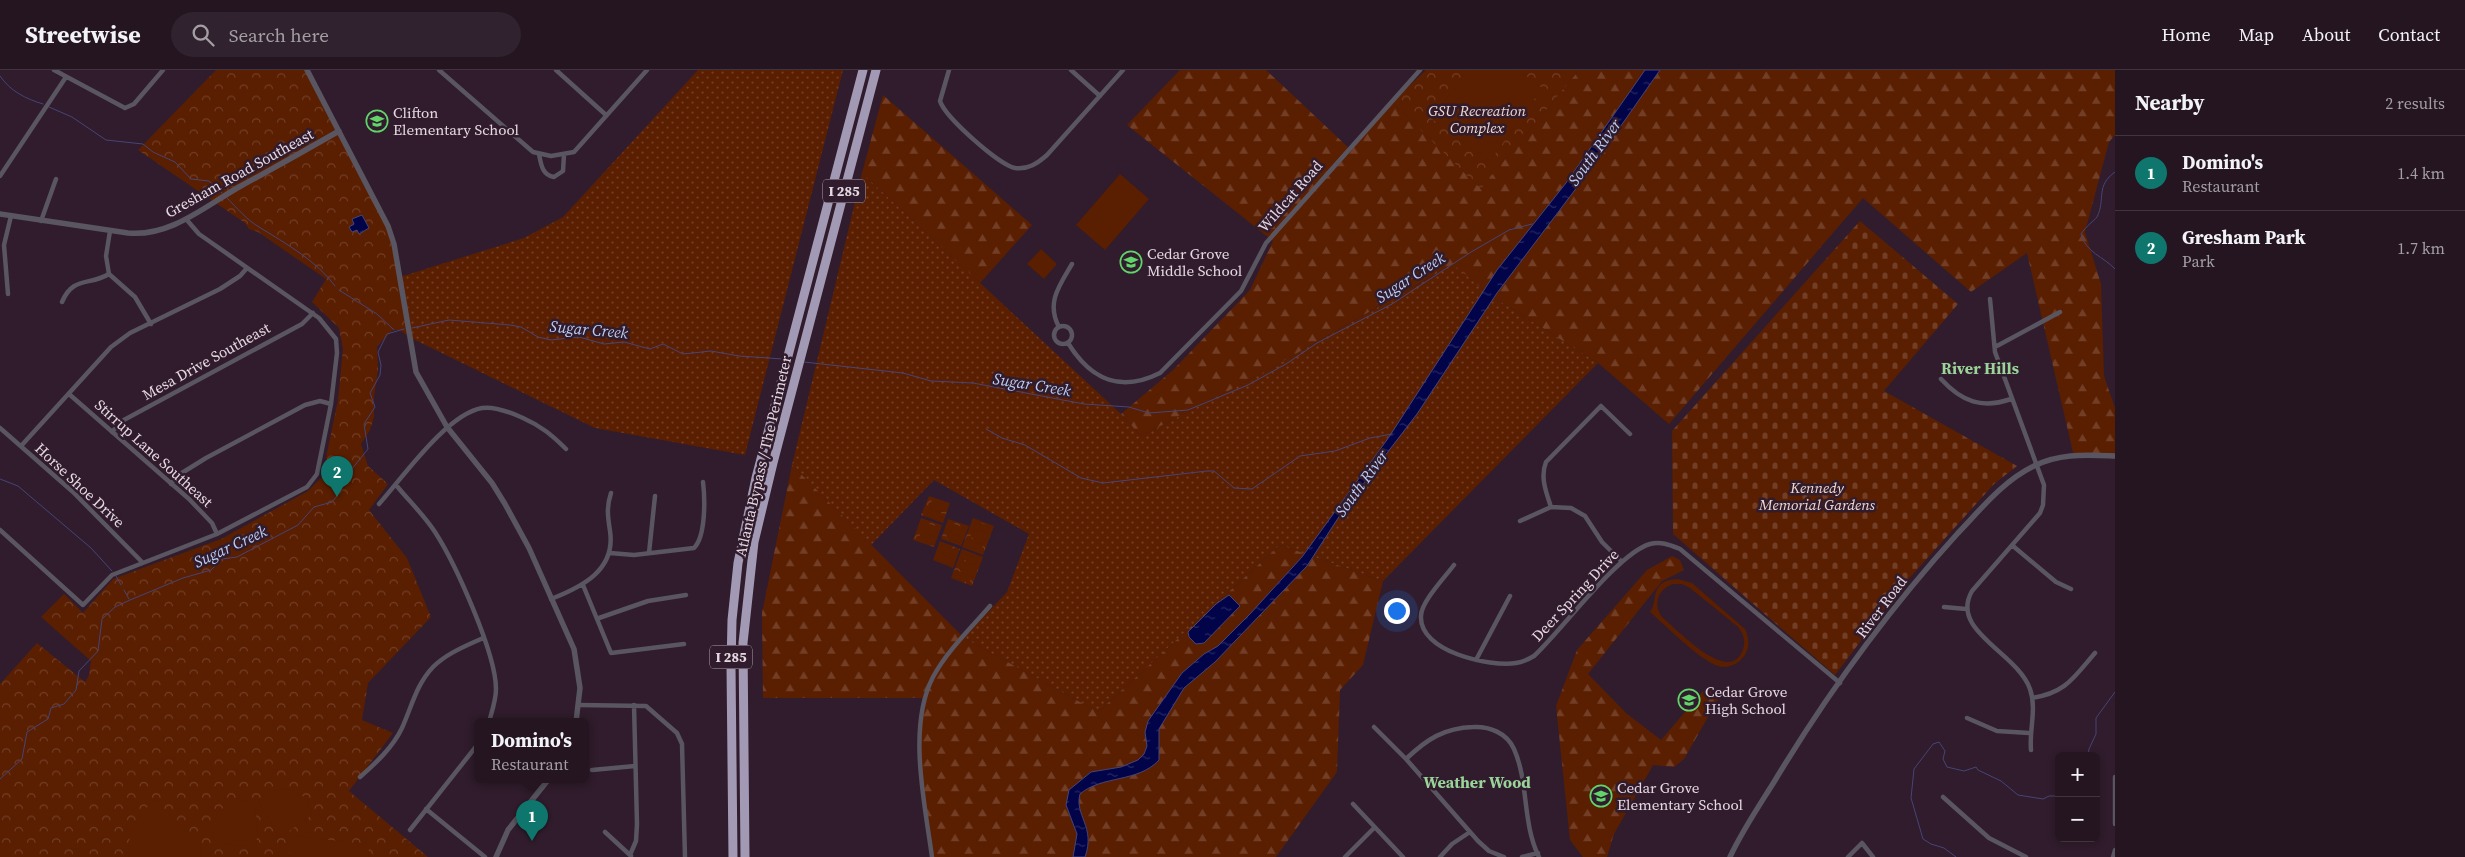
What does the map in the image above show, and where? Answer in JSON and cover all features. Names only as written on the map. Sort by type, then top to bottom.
[{"type":"highway","name":"Atlanta Bypass / The Perimeter","points":[[733,857],[730,666],[732,620],[744,532],[863,70]]},
{"type":"highway","name":"Atlanta Bypass / The Perimeter","points":[[745,857],[743,652],[746,601],[754,542],[772,463],[876,70]]},
{"type":"highway","points":[[744,782],[751,857]]},
{"type":"street","points":[[54,70],[125,108],[134,104],[164,70]]},
{"type":"street","points":[[307,70],[388,226],[394,244],[416,372],[447,427],[500,497],[529,548],[574,649],[579,675],[579,705],[577,718]]},
{"type":"street","points":[[439,70],[526,146],[539,154],[564,156],[574,152],[647,70]]},
{"type":"street","points":[[556,70],[606,115]]},
{"type":"street","points":[[949,70],[940,101],[945,113],[1000,161],[1015,168],[1024,168],[1041,161],[1123,70]]},
{"type":"street","points":[[1071,70],[1100,96]]},
{"type":"street","name":"Wildcat Road","points":[[1068,343],[1082,362],[1098,376],[1116,383],[1130,383],[1148,379],[1160,373],[1240,291],[1266,243],[1420,70]]},
{"type":"street","points":[[0,176],[66,78]]},
{"type":"street","name":"Gresham Road Southeast","points":[[0,214],[110,231],[145,233],[186,219],[339,131]]},
{"type":"street","points":[[539,154],[544,172],[554,177],[562,170],[564,156]]},
{"type":"street","points":[[41,221],[56,179]]},
{"type":"street","points":[[8,294],[4,245],[11,216]]},
{"type":"street","points":[[0,530],[83,605],[112,575],[217,534],[292,496],[314,480],[321,461],[331,404],[337,346],[329,328],[314,313],[199,234],[186,219]]},
{"type":"street","points":[[110,231],[106,256],[109,274],[122,283],[135,297],[151,324]]},
{"type":"street","points":[[1059,328],[1052,307],[1054,295],[1072,264]]},
{"type":"street","points":[[21,446],[111,347],[130,333],[220,289],[240,276],[247,268]]},
{"type":"street","points":[[62,302],[66,291],[73,286],[102,279],[109,274]]},
{"type":"street","points":[[1990,299],[1994,347],[2035,466],[2044,485],[2043,505],[2032,525],[1972,591],[1966,609],[1972,625],[2019,668],[2028,683],[2033,711],[2029,733],[2031,750]]},
{"type":"street","points":[[1994,347],[2060,312]]},
{"type":"street","name":"Mesa Drive Southeast","points":[[112,432],[122,421],[302,324],[314,313]]},
{"type":"street","points":[[1066,327],[1070,330],[1072,338],[1068,343],[1059,343],[1055,339],[1054,333],[1059,328],[1066,327]]},
{"type":"street","points":[[1941,379],[1947,386],[1979,404],[1992,405],[2012,399]]},
{"type":"street","name":"Stirrup Lane Southeast","points":[[69,394],[171,484],[209,520],[217,534]]},
{"type":"street","points":[[171,484],[177,476],[206,458],[305,405],[320,401],[331,404]]},
{"type":"street","points":[[1551,507],[1544,484],[1543,469],[1546,462],[1601,406],[1630,434]]},
{"type":"street","points":[[379,504],[447,427],[466,414],[483,408],[512,413],[546,429],[566,449]]},
{"type":"street","name":"Horse Shoe Drive","points":[[0,428],[73,492],[142,562]]},
{"type":"street","name":"River Road","points":[[1730,857],[1793,749],[1900,600],[1994,495],[2014,478],[2035,466],[2062,455],[2115,456]]},
{"type":"street","points":[[610,553],[618,555],[691,550],[697,545],[704,505],[703,482]]},
{"type":"street","points":[[396,485],[440,540],[483,638],[494,669],[496,689],[490,718]]},
{"type":"street","points":[[551,599],[584,585],[601,569],[610,553],[610,532],[606,513],[611,493]]},
{"type":"street","points":[[649,553],[655,496]]},
{"type":"street","points":[[1520,521],[1551,507],[1571,508],[1585,516],[1602,542],[1622,562]]},
{"type":"street","name":"Deer Spring Drive","points":[[1454,565],[1422,608],[1421,621],[1428,636],[1444,649],[1476,660],[1509,664],[1519,663],[1534,656],[1622,562],[1650,544],[1658,542],[1670,544],[1680,549],[1840,683]]},
{"type":"street","points":[[2013,546],[2056,582],[2071,589]]},
{"type":"street","points":[[584,585],[599,618],[611,653],[684,644]]},
{"type":"street","points":[[599,618],[648,601],[686,595]]},
{"type":"street","points":[[1476,660],[1510,596]]},
{"type":"street","points":[[932,857],[922,793],[919,748],[926,696],[937,670],[990,606]]},
{"type":"street","points":[[1944,607],[1966,609]]},
{"type":"street","points":[[360,778],[378,761],[398,735],[417,688],[425,676],[447,656],[483,638]]},
{"type":"street","points":[[2032,698],[2059,691],[2069,684],[2095,653]]},
{"type":"street","points":[[579,705],[646,706],[676,733],[681,740],[685,857]]},
{"type":"street","points":[[605,832],[631,856],[636,841],[634,705]]},
{"type":"street","points":[[1967,718],[1997,732],[2029,733]]},
{"type":"street","points":[[1374,727],[1406,759],[1489,852],[1504,857]]},
{"type":"street","points":[[1406,759],[1425,742],[1453,728],[1487,728],[1506,738],[1514,749],[1530,833],[1539,855],[1522,857]]},
{"type":"street","points":[[410,830],[474,749]]},
{"type":"street","points":[[592,770],[635,766]]},
{"type":"street","points":[[2115,776],[2115,824]]},
{"type":"street","points":[[496,857],[508,830],[546,783]]},
{"type":"street","points":[[1943,797],[1989,838],[2026,857]]},
{"type":"street","points":[[1353,804],[1403,857]]},
{"type":"street","points":[[426,809],[485,857]]},
{"type":"street","points":[[1345,857],[1374,828]]},
{"type":"street","points":[[1440,857],[1452,844],[1470,832]]},
{"type":"street","points":[[1848,857],[1862,843],[1873,857]]},
{"type":"street","points":[[2113,857],[2115,850]]},
{"type":"green space","points":[[216,70],[309,70],[392,233],[411,338],[400,330],[393,330],[377,346],[378,370],[374,397],[374,417],[370,430],[361,444],[368,466],[388,484],[369,510],[407,558],[431,617],[368,683],[362,720],[393,733],[349,791],[428,857],[0,857],[0,684],[37,643],[85,682],[89,675],[91,661],[41,617],[64,594],[83,613],[113,579],[221,539],[308,491],[322,477],[338,400],[343,349],[339,328],[312,302],[326,279],[258,232],[249,229],[245,223],[138,150]]},
{"type":"green space","points":[[698,70],[843,70],[745,455],[595,428],[411,338],[400,277],[524,238],[563,217]]},
{"type":"green space","points":[[1180,70],[1266,70],[1351,150],[1392,102],[1481,188],[1579,70],[2115,70],[2115,135],[2109,142],[2085,232],[2101,284],[2104,376],[2115,408],[2115,456],[2074,457],[2027,253],[1971,292],[1863,198],[1669,424],[1598,363],[1487,293],[1453,264],[1255,377],[1141,436],[1121,414],[1173,370],[1250,290],[1273,241],[1127,125]]},
{"type":"green space","name":"GSU Recreation Complex","points":[[1426,70],[1579,70],[1481,189],[1392,102]]},
{"type":"green space","points":[[1467,70],[1518,70],[1542,88],[1490,161],[1432,119]]},
{"type":"green space","points":[[883,95],[1032,225],[980,283],[862,173]]},
{"type":"green space","points":[[862,173],[1121,414],[1141,436],[1255,377],[1454,264],[1487,293],[1598,363],[1383,581],[1280,545],[1098,712],[964,638],[1007,592],[1029,534],[934,480],[871,545],[792,465]]},
{"type":"green space","points":[[1120,174],[1149,199],[1105,250],[1076,225]]},
{"type":"green space","name":"Kennedy Memorial Gardens","points":[[1860,221],[1958,304],[1884,391],[2017,466],[1994,484],[1904,584],[1835,675],[1673,534],[1672,431]]},
{"type":"green space","points":[[1041,249],[1057,264],[1044,279],[1027,264]]},
{"type":"green space","points":[[792,465],[964,638],[1098,712],[1280,545],[1383,581],[1363,665],[1340,690],[1337,772],[1276,857],[931,857],[921,785],[921,735],[925,698],[763,698],[762,613]]},
{"type":"green space","points":[[929,496],[950,503],[943,523],[921,515]]},
{"type":"green space","points":[[932,500],[946,505],[944,512],[930,507]]},
{"type":"green space","points":[[929,509],[943,514],[941,521],[927,516]]},
{"type":"green space","points":[[921,518],[942,525],[934,547],[913,540]]},
{"type":"green space","points":[[973,518],[994,526],[983,555],[962,547]]},
{"type":"green space","points":[[948,519],[969,526],[961,546],[941,539]]},
{"type":"green space","points":[[976,521],[990,527],[988,533],[974,528]]},
{"type":"green space","points":[[924,522],[938,527],[936,534],[922,529]]},
{"type":"green space","points":[[951,523],[965,528],[963,534],[949,529]]},
{"type":"green space","points":[[973,530],[987,535],[984,542],[970,537]]},
{"type":"green space","points":[[921,532],[935,537],[933,543],[919,538]]},
{"type":"green space","points":[[948,532],[962,537],[960,543],[946,538]]},
{"type":"green space","points":[[969,540],[983,545],[981,551],[967,546]]},
{"type":"green space","points":[[940,541],[960,549],[953,568],[933,560]]},
{"type":"green space","points":[[943,545],[957,550],[955,556],[941,551]]},
{"type":"green space","points":[[962,549],[983,557],[972,586],[951,578]]},
{"type":"green space","points":[[964,553],[978,558],[976,564],[962,559]]},
{"type":"green space","points":[[940,554],[954,559],[951,566],[937,560]]},
{"type":"green space","points":[[1672,556],[1680,560],[1684,570],[1662,581],[1588,674],[1626,713],[1661,740],[1703,691],[1713,689],[1719,698],[1684,759],[1674,767],[1653,765],[1614,834],[1607,857],[1583,857],[1570,840],[1556,706],[1577,650],[1647,570]]},
{"type":"green space","points":[[961,562],[975,567],[973,573],[959,568]]},
{"type":"green space","points":[[958,571],[972,576],[969,583],[955,578]]},
{"type":"green space","points":[[1678,579],[1692,583],[1745,629],[1748,639],[1747,652],[1740,661],[1726,667],[1711,663],[1693,650],[1650,612],[1658,587],[1669,580]],"holes":[[[1682,584],[1690,588],[1740,629],[1744,637],[1744,643],[1743,649],[1736,659],[1727,662],[1716,659],[1691,643],[1663,618],[1657,603],[1660,594],[1668,586]]]},
{"type":"green space","points":[[287,788],[304,797],[313,814],[279,838],[258,800],[271,791]]},
{"type":"green space","points":[[154,798],[203,850],[201,857],[128,857],[130,831]]},
{"type":"green space","points":[[243,800],[254,802],[257,818],[255,845],[239,846],[213,840],[213,824],[218,813],[228,805]]},
{"type":"green space","points":[[292,835],[369,845],[368,857],[289,857]]},
{"type":"water","name":"South River","points":[[1645,70],[1660,70],[1590,170],[1497,293],[1417,414],[1344,509],[1307,566],[1215,662],[1184,688],[1159,729],[1159,760],[1141,772],[1099,784],[1080,794],[1079,802],[1087,829],[1088,847],[1085,857],[1073,857],[1077,834],[1066,805],[1069,790],[1091,772],[1121,767],[1138,760],[1144,754],[1147,746],[1145,732],[1148,721],[1182,673],[1204,654],[1218,646],[1302,557],[1389,437],[1497,270],[1566,183]]},
{"type":"water","points":[[362,215],[369,228],[359,234],[357,230],[352,232],[349,227],[354,224],[352,219]]},
{"type":"water","points":[[1229,595],[1240,606],[1204,643],[1196,644],[1189,637],[1188,632],[1216,604]]},
{"type":"waterway","points":[[0,76],[19,94],[43,104]]},
{"type":"waterway","points":[[49,107],[72,117],[106,140],[143,144],[153,152],[175,162],[191,179],[209,181],[222,193]]},
{"type":"waterway","points":[[2115,172],[2105,182],[2097,217],[2081,234],[2087,246],[2115,269]]},
{"type":"waterway","points":[[227,198],[242,214],[255,224],[290,246],[319,268],[335,286]]},
{"type":"waterway","name":"Sugar Creek","points":[[804,362],[903,373],[931,381],[973,383],[1084,404],[1129,407],[1149,413],[1188,410],[1248,385],[1286,364],[1317,343],[1392,304],[1471,252],[1509,230],[1532,224]]},
{"type":"waterway","points":[[339,290],[377,314],[394,330]]},
{"type":"waterway","name":"Sugar Creek","points":[[412,328],[449,320],[510,325],[521,327],[538,337],[551,340],[579,337],[604,344],[624,342],[650,349],[663,344],[683,354],[711,351],[739,356],[783,359]]},
{"type":"waterway","name":"Sugar Creek","points":[[0,779],[22,759],[27,732],[48,719],[51,708],[64,704],[76,690],[79,671],[98,651],[102,619],[115,607],[183,578],[211,570],[222,559],[237,557],[298,525],[314,507],[332,502],[337,496],[342,481],[368,449],[364,424],[375,407],[370,393],[380,375],[381,365],[378,352],[387,334],[404,329]]},
{"type":"waterway","points":[[986,429],[1002,438],[1025,445],[1081,478],[1103,483],[1214,471],[1234,488],[1252,489],[1300,456],[1335,451],[1370,438],[1392,434]]},
{"type":"waterway","points":[[0,479],[18,486],[91,548],[112,571]]},
{"type":"waterway","points":[[116,576],[121,585]]},
{"type":"waterway","points":[[124,590],[129,599]]},
{"type":"waterway","points":[[2089,752],[2096,734],[2096,718],[2115,692]]},
{"type":"waterway","points":[[1956,857],[1944,848],[1923,839],[1911,798],[1914,769],[1933,744],[1939,742],[1945,751],[1943,759],[1947,767],[1964,771],[1976,767],[1978,770],[2001,781],[2018,795],[2043,799],[2055,796]]},
{"type":"place","name":"Clifton Elementary School","points":[[377,121]]},
{"type":"place","name":"Cedar Grove Middle School","points":[[1131,262]]},
{"type":"place","name":"Gresham Park","points":[[337,497]]},
{"type":"place","name":"Cedar Grove High School","points":[[1689,700]]},
{"type":"place","name":"Cedar Grove Elementary School","points":[[1601,796]]},
{"type":"place","name":"Domino's","points":[[532,841]]},
{"type":"district","name":"River Hills","points":[[1980,368]]},
{"type":"district","name":"Weather Wood","points":[[1477,782]]}]
